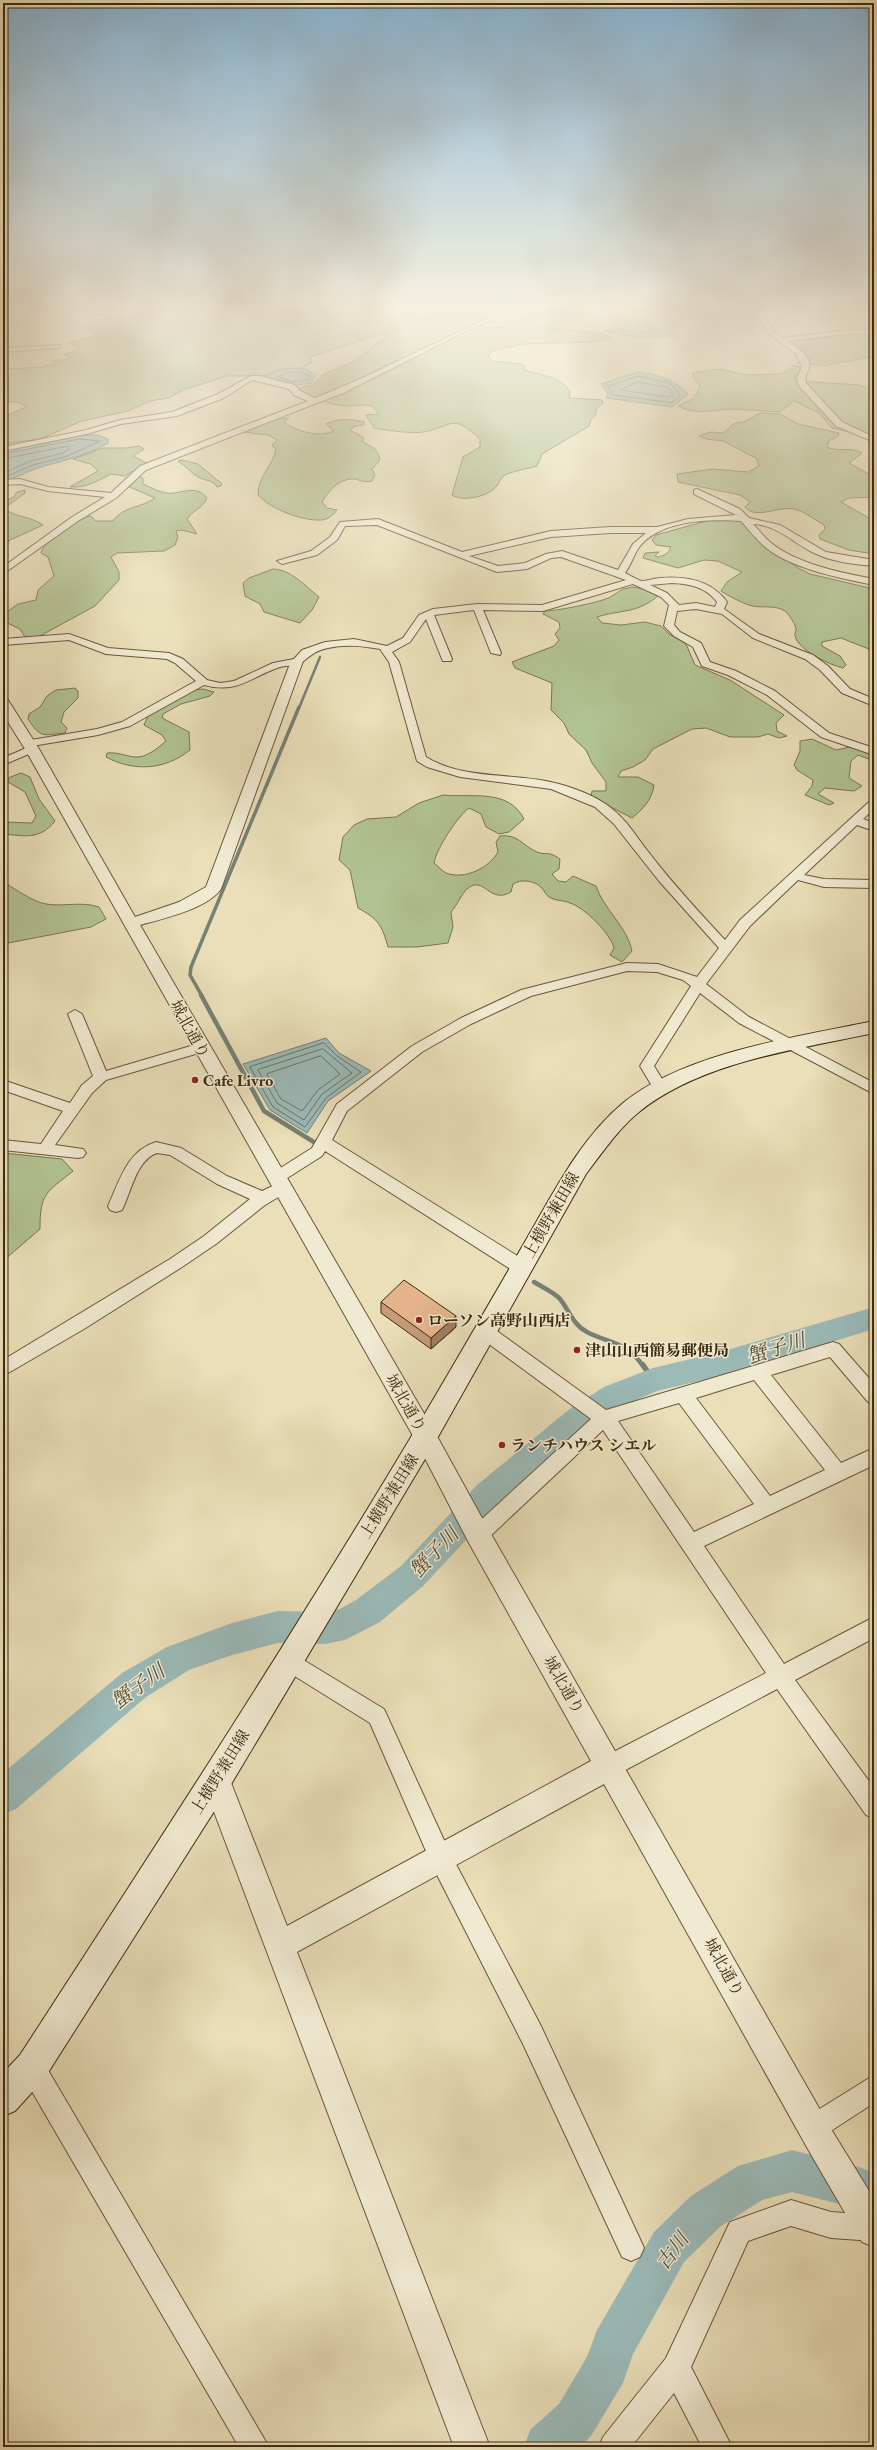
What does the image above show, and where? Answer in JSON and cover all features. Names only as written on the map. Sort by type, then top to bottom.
[{"type":"main road","name":"上横野兼田線","points":[[3,2099],[32,2066],[216,1780],[425,1436],[578,1169],[608,1131],[632,1107],[660,1087],[722,1064],[792,1045],[874,1027]]},
{"type":"street","points":[[3,449],[87,432],[116,423]]},
{"type":"street","points":[[3,571],[75,519],[113,496],[131,477],[143,468],[258,423]]},
{"type":"street","points":[[840,423],[846,429],[874,440]]},
{"type":"street","points":[[3,483],[29,483],[44,488],[77,490],[113,496]]},
{"type":"street","points":[[697,492],[732,508],[745,519],[772,549],[795,560],[829,573],[874,582]]},
{"type":"street","points":[[463,556],[476,550],[551,534],[610,530],[658,530],[717,517],[745,519],[784,528],[824,554],[874,563]]},
{"type":"street","points":[[282,561],[309,556],[334,538],[340,526],[356,522],[385,524],[405,534],[479,563],[506,569],[527,566],[549,556],[562,554],[620,574],[671,599],[674,608],[669,626],[677,634],[697,645],[706,664],[740,677],[771,693],[826,735],[874,752]]},
{"type":"street","points":[[620,574],[640,542],[658,530]]},
{"type":"street","points":[[387,650],[406,640],[422,617],[446,608],[543,608],[636,583],[662,580],[700,585],[720,598],[722,602],[719,610]]},
{"type":"street","points":[[674,608],[696,606],[719,610],[733,617],[756,636],[809,657],[824,668],[846,691],[874,703]]},
{"type":"street","points":[[477,607],[496,653]]},
{"type":"street","points":[[427,614],[430,616],[447,658]]},
{"type":"street","points":[[3,642],[69,637],[78,639],[106,651],[162,654],[176,658],[203,682],[220,686],[236,684],[277,665],[297,661]]},
{"type":"street","points":[[131,923],[187,905],[201,899],[213,889],[299,657],[306,652],[338,644],[367,643],[387,650],[394,662],[403,689],[421,760],[433,766],[450,770],[540,783],[562,789],[599,804],[620,824],[687,906],[721,943],[727,947]]},
{"type":"street","points":[[3,762],[30,746],[98,732],[126,724],[203,682]]},
{"type":"street","name":"城北通り","points":[[3,703],[30,746],[278,1183],[425,1436],[477,1532],[817,2134],[872,2226]]},
{"type":"street","points":[[660,1087],[647,1066],[699,984],[744,923],[856,821],[874,802]]},
{"type":"street","points":[[856,821],[874,827]]},
{"type":"street","points":[[795,876],[824,883],[874,884]]},
{"type":"street","points":[[3,1369],[123,1299],[207,1242],[264,1198],[278,1183],[317,1152],[342,1108],[417,1049],[466,1021],[526,993],[627,967],[658,968],[681,974],[699,984],[744,1020],[874,1089]]},
{"type":"street","points":[[75,1014],[101,1077]]},
{"type":"street","points":[[47,1149],[48,1144],[87,1089],[101,1077],[201,1048]]},
{"type":"street","points":[[3,1085],[72,1109]]},
{"type":"street","points":[[324,1142],[521,1267]]},
{"type":"street","points":[[3,1145],[78,1153]]},
{"type":"street","points":[[116,1206],[139,1158],[148,1149],[157,1148],[185,1156],[220,1179],[264,1198]]},
{"type":"street","points":[[484,1331],[604,1418],[691,1543],[780,1676],[874,1807]]},
{"type":"street","points":[[477,1532],[604,1418],[833,1349],[874,1397]]},
{"type":"street","points":[[758,1372],[838,1473]]},
{"type":"street","points":[[683,1394],[767,1507]]},
{"type":"street","points":[[691,1543],[874,1456]]},
{"type":"street","points":[[280,1945],[610,1766],[874,1627]]},
{"type":"street","points":[[301,1639],[377,1716],[441,1859],[532,2035],[631,2248]]},
{"type":"street","points":[[216,1780],[472,2447]]},
{"type":"street","points":[[32,2066],[255,2447]]},
{"type":"street","points":[[817,2134],[874,2088]]},
{"type":"street","points":[[613,2447],[676,2368],[739,2231],[790,2213],[831,2225],[872,2226]]},
{"type":"street","points":[[676,2368],[718,2447]]},
{"type":"green space","points":[[3,423],[77,423],[40,439],[3,444]]},
{"type":"green space","points":[[265,423],[286,423],[301,431],[322,434],[334,431],[326,424],[328,423],[364,423],[364,425],[355,426],[350,430],[364,438],[362,441],[376,450],[380,460],[372,469],[375,475],[372,481],[364,482],[349,479],[335,486],[322,502],[327,508],[337,510],[326,519],[313,520],[296,516],[278,509],[258,495],[260,481],[272,461],[276,449],[272,445],[277,440],[268,435],[243,432]]},
{"type":"green space","points":[[371,423],[590,423],[589,426],[542,454],[537,466],[507,474],[491,491],[474,498],[462,498],[452,495],[463,457],[480,447],[480,439],[463,426],[452,424],[423,432],[398,432],[374,428]]},
{"type":"green space","points":[[735,423],[797,423],[839,433],[838,436],[829,441],[827,447],[832,449],[853,450],[862,453],[849,463],[874,477],[874,497],[849,498],[841,502],[874,521],[874,554],[849,550],[820,539],[819,535],[825,529],[824,525],[801,511],[781,509],[761,513],[750,511],[745,507],[750,502],[740,495],[678,482],[677,474],[713,469],[748,472],[759,466],[756,458],[723,441],[706,439],[699,436],[711,432],[723,433]]},
{"type":"green space","points":[[828,423],[874,423],[874,437],[855,431],[845,431],[832,428]]},
{"type":"green space","points":[[139,446],[144,449],[133,456],[147,463],[125,476],[111,474],[87,485],[70,487],[98,471],[91,464],[73,459],[103,448],[126,448]]},
{"type":"green space","points":[[182,460],[198,464],[222,484],[221,486],[217,487],[211,482],[195,475],[178,461]]},
{"type":"green space","points":[[138,476],[143,478],[143,484],[160,492],[172,493],[193,490],[198,491],[207,498],[203,504],[187,519],[197,534],[182,530],[176,531],[178,537],[175,545],[164,551],[117,553],[111,557],[119,572],[119,580],[95,606],[38,637],[25,637],[20,629],[3,621],[4,614],[18,604],[36,600],[38,590],[54,576],[48,557],[41,553],[43,548],[53,537],[86,517],[91,516],[96,521],[113,521],[122,512],[144,504],[155,498],[127,486]]},
{"type":"green space","points":[[25,490],[25,493],[6,507],[6,510],[43,525],[8,541],[8,544],[3,546],[3,502],[14,497],[17,492]]},
{"type":"green space","points":[[717,518],[741,520],[759,542],[810,574],[874,589],[874,651],[841,638],[822,642],[822,646],[840,656],[846,665],[843,668],[830,664],[815,656],[797,641],[795,635],[795,625],[785,611],[772,607],[758,607],[749,605],[721,591],[727,582],[742,572],[718,561],[704,560],[678,568],[643,558],[645,553],[659,552],[655,556],[657,557],[666,554],[669,551],[671,547],[656,545],[652,540],[656,535]]},
{"type":"green space","points":[[273,569],[292,575],[319,597],[312,610],[300,623],[264,612],[260,604],[245,596],[243,583],[249,578]]},
{"type":"green space","points":[[633,587],[650,590],[658,596],[643,606],[597,617],[602,623],[621,625],[645,622],[661,626],[669,634],[686,644],[695,665],[730,680],[784,715],[776,723],[777,731],[787,736],[779,738],[768,734],[758,737],[730,737],[706,728],[692,729],[653,749],[645,760],[633,767],[621,771],[618,777],[638,777],[654,785],[646,804],[632,818],[591,797],[592,791],[606,791],[606,782],[592,763],[586,750],[569,734],[564,723],[551,710],[552,683],[515,668],[512,662],[554,646],[559,640],[555,634],[560,628],[559,622],[543,614],[545,611],[569,608],[600,601],[621,590]]},
{"type":"green space","points":[[75,688],[78,691],[78,698],[64,712],[61,722],[67,728],[65,733],[47,735],[36,730],[28,719],[29,714],[40,707],[47,696],[56,690]]},
{"type":"green space","points":[[203,689],[214,692],[210,696],[181,704],[163,714],[162,718],[189,732],[190,750],[170,762],[149,767],[127,765],[106,757],[107,753],[111,753],[139,757],[156,749],[166,741],[162,735],[144,725],[148,716],[194,690]]},
{"type":"green space","points":[[812,739],[836,750],[850,747],[874,754],[874,761],[858,755],[851,761],[849,778],[862,786],[854,791],[825,788],[818,794],[834,803],[829,805],[805,795],[812,786],[813,780],[797,770],[794,765],[800,751],[800,741]]},
{"type":"green space","points":[[21,773],[30,777],[39,799],[55,821],[44,831],[38,834],[25,836],[3,834],[3,822],[32,823],[36,816],[25,792],[8,782],[8,778]]},
{"type":"green space","points":[[443,795],[488,796],[499,799],[509,803],[517,809],[524,819],[509,832],[499,834],[486,827],[481,814],[469,808],[464,812],[448,833],[436,857],[434,863],[443,871],[453,875],[461,875],[483,868],[498,852],[496,842],[500,836],[516,838],[537,852],[550,854],[560,859],[559,869],[552,874],[558,881],[566,882],[573,876],[596,886],[604,903],[621,926],[632,951],[622,962],[610,955],[614,948],[612,942],[589,915],[576,906],[549,897],[538,885],[523,881],[513,884],[511,892],[503,895],[492,893],[478,885],[473,885],[467,889],[451,912],[453,927],[448,943],[417,947],[388,947],[384,933],[375,919],[358,908],[350,870],[339,860],[343,837],[354,825],[367,819],[396,817],[419,803]]},
{"type":"green space","points":[[3,882],[29,898],[46,904],[86,904],[99,907],[106,919],[91,927],[3,944]]},
{"type":"green space","points":[[3,1153],[62,1159],[73,1171],[56,1184],[46,1195],[41,1208],[40,1229],[3,1261]]},
{"type":"water","points":[[78,435],[97,435],[108,439],[108,443],[90,452],[35,469],[3,482],[3,450]]},
{"type":"water","points":[[326,1038],[339,1053],[371,1071],[328,1101],[307,1133],[270,1110],[243,1064]]},
{"type":"building","name":"ローソン高野山西店","points":[[404,1280],[456,1316],[431,1338],[381,1302]]},
{"type":"waterway","points":[[299,708],[320,657]]},
{"type":"waterway","points":[[202,996],[190,975],[191,967],[299,707]]},
{"type":"waterway","points":[[201,995],[264,1111],[317,1144]]},
{"type":"waterway","points":[[534,1282],[557,1296],[582,1329],[595,1336],[624,1347],[637,1358],[643,1366]]},
{"type":"waterway","name":"蟹子川","points":[[3,1796],[134,1685],[179,1658],[232,1639],[278,1627],[325,1628],[345,1624],[368,1611],[412,1576],[488,1495],[581,1417],[614,1396],[653,1380],[720,1364],[874,1318]]},
{"type":"waterway","points":[[643,1365],[653,1380]]},
{"type":"waterway","name":"古川","points":[[547,2447],[575,2420],[607,2367],[613,2346],[669,2247],[706,2211],[753,2181],[792,2171],[859,2188],[874,2197]]},
{"type":"place","name":"Cafe Livro","points":[[195,1080]]},
{"type":"place","name":"ローソン高野山西店","points":[[419,1320]]},
{"type":"place","name":"津山山西簡易郵便局","points":[[577,1350]]},
{"type":"place","name":"ランチハウス シエル","points":[[502,1445]]}]
